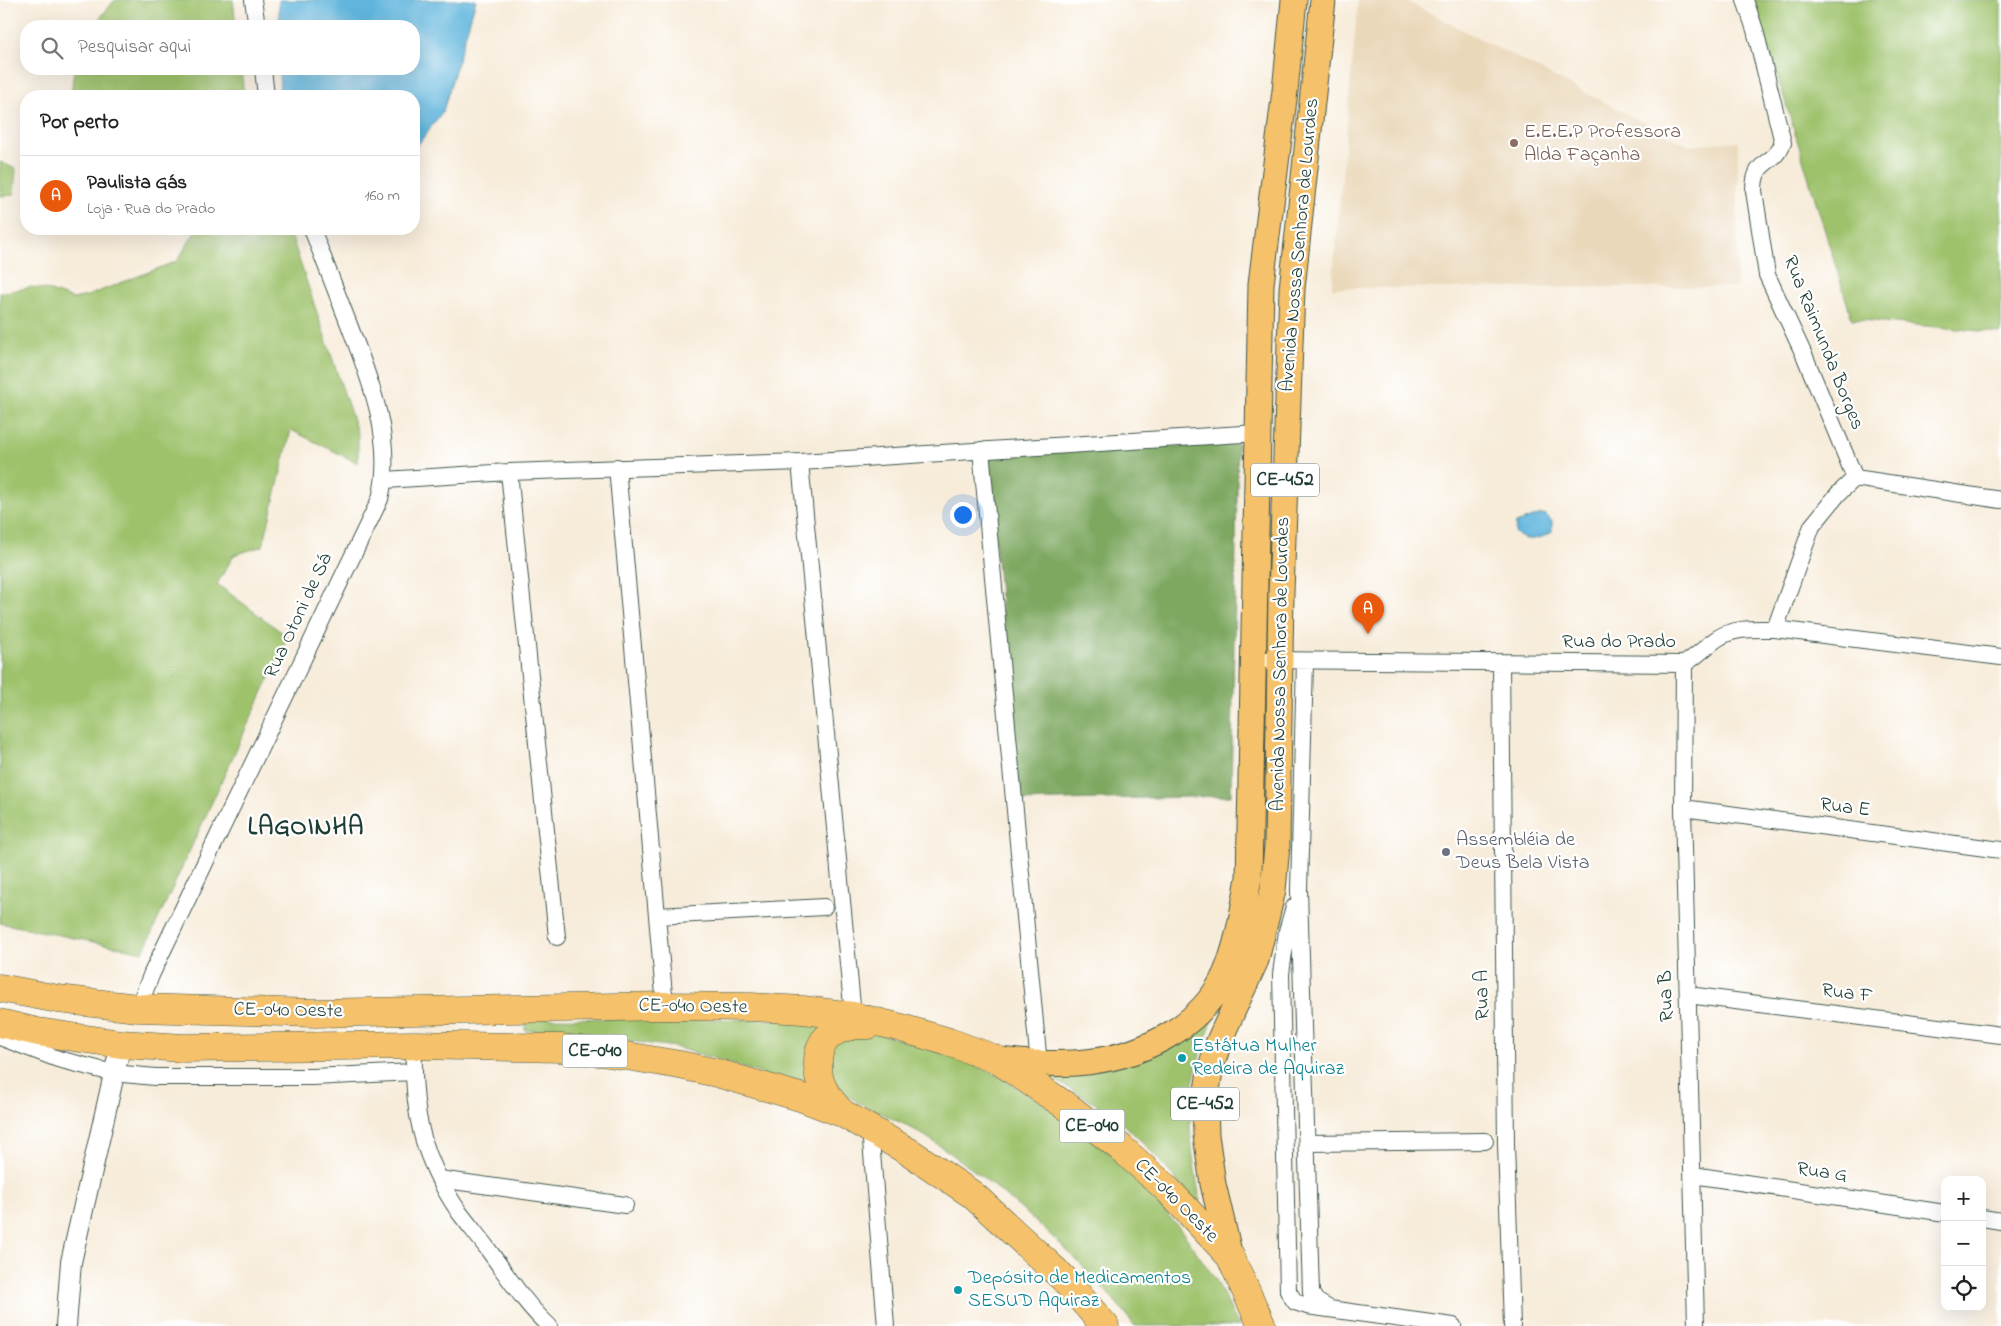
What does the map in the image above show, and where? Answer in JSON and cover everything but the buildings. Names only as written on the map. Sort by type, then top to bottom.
[{"type":"highway","name":"CE-040 Oeste","points":[[0,988],[58,999],[138,1008],[316,1013],[665,1006],[794,1010],[854,1016],[898,1026],[998,1060],[1072,1110],[1121,1148],[1167,1189],[1230,1256],[1262,1326]]},
{"type":"highway","name":"CE-040 Oeste","points":[[0,1023],[38,1032],[121,1044],[184,1048],[414,1045],[529,1046],[609,1053],[680,1065],[726,1076],[800,1097],[842,1114],[870,1128],[936,1169],[973,1195],[1063,1278],[1105,1326]]},
{"type":"highway","points":[[842,1114],[822,1088],[818,1075],[819,1050],[824,1040],[845,1026],[898,1026]]},
{"type":"main road","name":"Avenida Nossa Senhora de Lourdes","points":[[1039,1065],[1100,1061],[1129,1054],[1160,1040],[1189,1022],[1210,1000],[1224,976],[1235,944],[1250,878],[1261,284],[1285,91],[1294,0]]},
{"type":"main road","name":"Avenida Nossa Senhora de Lourdes","points":[[1230,1256],[1213,1184],[1206,1135],[1205,1103],[1210,1071],[1219,1040],[1256,960],[1273,890],[1293,661],[1282,583],[1292,289],[1323,0]]},
{"type":"main road","name":"CE-452","points":[[998,1060],[1039,1065]]},
{"type":"street","points":[[253,0],[256,20]]},
{"type":"street","name":"Rua Raimunda Borges","points":[[1745,0],[1755,30],[1783,142],[1779,152],[1756,172],[1754,181],[1767,275],[1805,357],[1855,478]]},
{"type":"street","points":[[264,75],[265,90]]},
{"type":"street","name":"Rua Otoni de Sá","points":[[138,1008],[152,972],[380,499],[385,480],[382,429],[366,370],[314,235]]},
{"type":"street","points":[[385,480],[618,467],[800,462],[1258,433]]},
{"type":"street","points":[[981,450],[1039,1065]]},
{"type":"street","points":[[800,462],[854,1016]]},
{"type":"street","points":[[618,467],[665,1006]]},
{"type":"street","points":[[510,472],[557,937]]},
{"type":"street","points":[[1775,629],[1812,526],[1838,494],[1855,478],[2001,500]]},
{"type":"street","name":"Rua do Prado","points":[[1254,660],[1684,664],[1719,637],[1741,629],[1775,629],[2001,657]]},
{"type":"street","points":[[1293,661],[1311,1293],[1316,1301],[1328,1308]]},
{"type":"street","name":"Rua A","points":[[1501,663],[1506,1144],[1512,1326]]},
{"type":"street","name":"Rua B","points":[[1684,664],[1683,808],[1696,1326]]},
{"type":"street","name":"Rua E","points":[[1683,808],[2001,850]]},
{"type":"street","points":[[1299,890],[1287,931],[1281,974],[1288,1291],[1294,1302],[1307,1306],[1453,1326]]},
{"type":"street","points":[[657,916],[824,907]]},
{"type":"street","name":"Rua F","points":[[1688,995],[2001,1035]]},
{"type":"street","points":[[0,1037],[58,1059],[113,1073],[154,1077],[313,1077],[413,1072]]},
{"type":"street","points":[[66,1326],[71,1262],[121,1044]]},
{"type":"street","points":[[414,1045],[415,1106],[421,1136],[439,1179],[459,1212],[521,1295],[548,1326]]},
{"type":"street","points":[[870,1128],[886,1326]]},
{"type":"street","points":[[1307,1143],[1485,1141]]},
{"type":"street","name":"Rua G","points":[[1693,1175],[1941,1212]]},
{"type":"street","points":[[439,1179],[625,1205]]},
{"type":"street","points":[[1986,1219],[2001,1221]]},
{"type":"shaded area","name":"E.E.E.P Professora Alda Façanha","points":[[1358,0],[1404,0],[1689,146],[1738,141],[1737,287],[1332,288]]},
{"type":"green space","points":[[115,0],[233,0],[235,20],[98,20]]},
{"type":"green space","points":[[1754,0],[2001,0],[2001,333],[1852,319]]},
{"type":"green space","points":[[73,75],[242,75],[243,90],[72,90]]},
{"type":"green space","points":[[0,162],[16,169],[14,195],[0,196]]},
{"type":"green space","points":[[193,235],[291,235],[358,435],[358,463],[291,430],[263,546],[234,555],[217,584],[288,637],[143,952],[0,923],[0,293],[32,287],[48,290],[73,299],[87,296],[177,261]]},
{"type":"green space","points":[[1238,444],[1231,796],[1019,801],[987,453]]},
{"type":"green space","points":[[1209,1014],[1214,1018],[1197,1064],[1190,1101],[1191,1138],[1201,1209],[1162,1163],[1119,1121],[1102,1108],[1047,1076]]},
{"type":"green space","points":[[525,1018],[831,1020],[812,1091],[675,1047],[525,1030]]},
{"type":"green space","points":[[868,1031],[927,1047],[994,1073],[1078,1125],[1131,1172],[1181,1230],[1216,1280],[1239,1326],[1135,1326],[1075,1258],[985,1179],[927,1137],[863,1105],[834,1087],[827,1046]]},
{"type":"water","points":[[279,0],[476,0],[443,111],[420,142],[420,90],[280,90],[279,75],[420,75],[420,20],[279,20]]},
{"type":"water","points":[[1541,514],[1546,515],[1552,521],[1552,532],[1543,537],[1528,539],[1519,536],[1515,532],[1516,523]]},
{"type":"place","name":"E.E.E.P Professora Alda Façanha","points":[[1514,143]]},
{"type":"place","name":"Paulista Gás","points":[[1368,634]]},
{"type":"place","name":"Assembléia de Deus Bela Vista","points":[[1446,852]]},
{"type":"place","name":"Estátua Mulher Redeira de Aquiraz","points":[[1182,1058]]},
{"type":"place","name":"Depósito de Medicamentos SESUD Aquiraz","points":[[958,1290]]},
{"type":"district","name":"LAGOINHA","points":[[306,828]]}]
